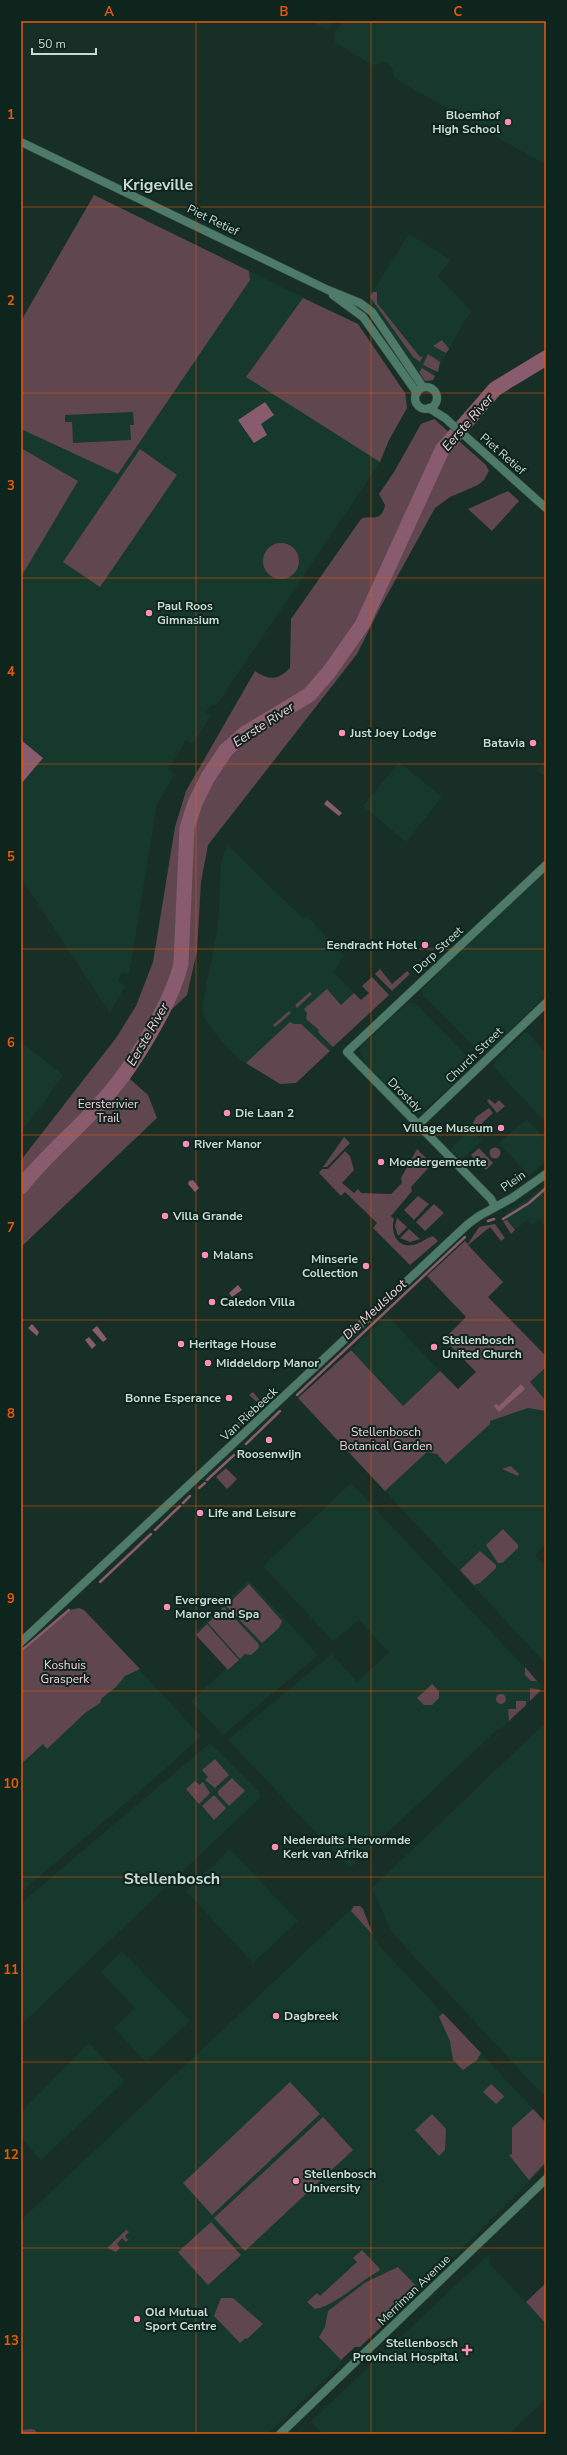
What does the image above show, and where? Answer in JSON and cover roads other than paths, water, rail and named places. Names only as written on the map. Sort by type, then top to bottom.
[{"type":"street","name":"Piet Retief","points":[[21,142],[328,290],[360,303],[372,312],[423,387]]},
{"type":"street","name":"Piet Retief","points":[[328,290],[363,317],[417,393]]},
{"type":"street","points":[[423,387],[434,390],[436,402],[429,408],[418,404],[417,393],[423,387]]},
{"type":"street","name":"Piet Retief","points":[[436,402],[445,418]]},
{"type":"street","name":"Piet Retief","points":[[429,408],[445,418],[546,508]]},
{"type":"street","name":"Dorp Street","points":[[347,1052],[546,865]]},
{"type":"street","name":"Church Street","points":[[418,1125],[546,1003]]},
{"type":"street","name":"Drostdy","points":[[347,1052],[491,1199],[496,1207]]},
{"type":"street","name":"Plein","points":[[496,1207],[512,1198],[545,1172]]},
{"type":"street","name":"Van Riebeeck","points":[[21,1642],[463,1229],[479,1216],[496,1207]]},
{"type":"street","name":"Merriman Avenue","points":[[280,2434],[546,2179]]},
{"type":"waterway","name":"Eerste River","points":[[21,1187],[116,1085],[150,1034],[170,996],[181,963],[187,828],[195,803],[208,777],[226,750],[244,734],[309,695],[329,672],[362,625],[442,450],[495,389],[546,358]]},
{"type":"waterway","name":"Die Meulsloot","points":[[503,1219],[529,1203],[546,1188]]},
{"type":"waterway","name":"Die Meulsloot","points":[[488,1221],[494,1219]]},
{"type":"waterway","name":"Die Meulsloot","points":[[297,1395],[465,1237]]},
{"type":"waterway","name":"Die Meulsloot","points":[[246,1444],[280,1411]]},
{"type":"waterway","name":"Die Meulsloot","points":[[207,1480],[234,1455]]},
{"type":"waterway","name":"Die Meulsloot","points":[[199,1488],[205,1483]]},
{"type":"waterway","name":"Die Meulsloot","points":[[183,1503],[190,1496]]},
{"type":"waterway","name":"Die Meulsloot","points":[[155,1530],[180,1506]]},
{"type":"waterway","name":"Die Meulsloot","points":[[100,1582],[151,1534]]},
{"type":"waterway","name":"Die Meulsloot","points":[[21,1651],[69,1610]]},
{"type":"place","name":"Bloemhof High School","points":[[508,122]]},
{"type":"place","name":"Paul Roos Gimnasium","points":[[149,613]]},
{"type":"place","name":"Just Joey Lodge","points":[[342,733]]},
{"type":"place","name":"Batavia","points":[[533,743]]},
{"type":"place","name":"Eendracht Hotel","points":[[425,945]]},
{"type":"place","name":"Die Laan 2","points":[[227,1113]]},
{"type":"place","name":"Village Museum","points":[[501,1128]]},
{"type":"place","name":"River Manor","points":[[186,1144]]},
{"type":"place","name":"Moedergemeente","points":[[381,1162]]},
{"type":"place","name":"Villa Grande","points":[[165,1216]]},
{"type":"place","name":"Malans","points":[[205,1255]]},
{"type":"place","name":"Minserie Collection","points":[[366,1266]]},
{"type":"place","name":"Caledon Villa","points":[[212,1302]]},
{"type":"place","name":"Heritage House","points":[[181,1344]]},
{"type":"place","name":"Stellenbosch United Church","points":[[434,1347]]},
{"type":"place","name":"Middeldorp Manor","points":[[208,1363]]},
{"type":"place","name":"Bonne Esperance","points":[[229,1398]]},
{"type":"place","name":"Roosenwijn","points":[[269,1440]]},
{"type":"place","name":"Life and Leisure","points":[[200,1513]]},
{"type":"place","name":"Evergreen Manor and Spa","points":[[167,1607]]},
{"type":"place","name":"Nederduits Hervormde Kerk van Afrika","points":[[275,1847]]},
{"type":"place","name":"Dagbreek","points":[[276,2016]]},
{"type":"place","name":"Stellenbosch University","points":[[296,2181]]},
{"type":"place","name":"Old Mutual Sport Centre","points":[[137,2319]]},
{"type":"place","name":"Stellenbosch Provincial Hospital","points":[[467,2350]]},
{"type":"district","name":"Krigeville","points":[[158,184]]},
{"type":"district","name":"Stellenbosch","points":[[172,1878]]},
{"type":"park label","name":"Eersterivier Trail","points":[[108,1111]]},
{"type":"park label","name":"Stellenbosch Botanical Garden","points":[[386,1439]]},
{"type":"park label","name":"Koshuis Grasperk","points":[[65,1672]]}]
